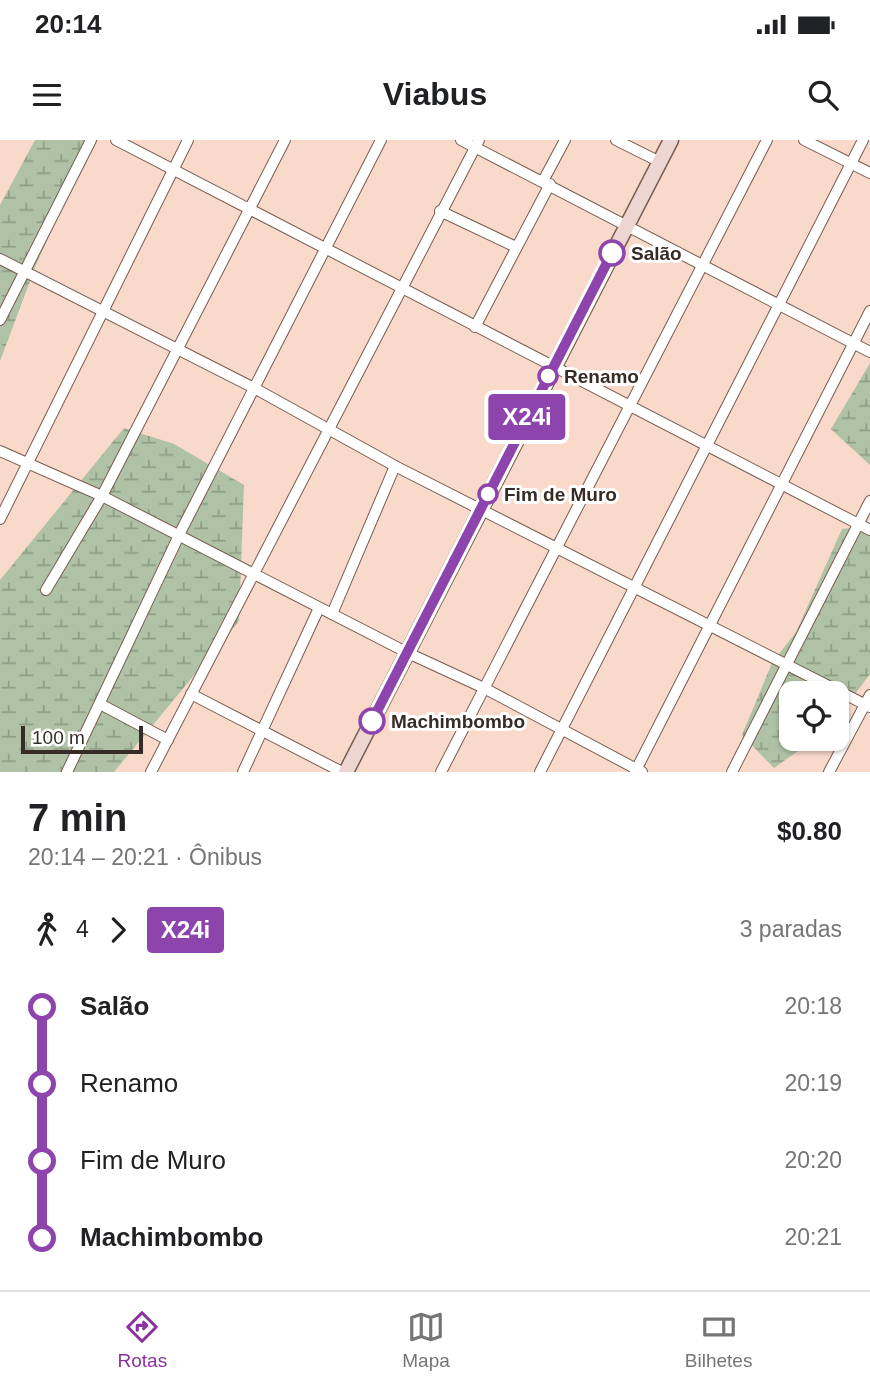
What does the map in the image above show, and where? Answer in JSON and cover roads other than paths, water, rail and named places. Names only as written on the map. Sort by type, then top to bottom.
[{"type":"street","points":[[0,320],[91,140]]},
{"type":"street","points":[[116,140],[326,246],[475,327],[870,530]]},
{"type":"street","points":[[0,519],[188,140]]},
{"type":"street","points":[[46,590],[102,496],[285,140]]},
{"type":"street","points":[[67,772],[179,534],[381,140]]},
{"type":"street","points":[[461,140],[476,144],[870,352]]},
{"type":"street","points":[[475,327],[547,183],[565,140]]},
{"type":"street","points":[[616,140],[660,162]]},
{"type":"street","points":[[191,694],[344,772],[408,653],[671,140]]},
{"type":"street","points":[[441,772],[767,140]]},
{"type":"street","points":[[804,140],[870,173]]},
{"type":"street","points":[[540,772],[863,140]]},
{"type":"street","points":[[151,772],[476,144]]},
{"type":"street","points":[[440,211],[516,247]]},
{"type":"street","points":[[0,259],[254,388],[395,466],[787,664],[868,702],[829,772]]},
{"type":"street","points":[[0,451],[179,534],[408,653],[484,688],[638,771],[709,625],[870,312]]},
{"type":"street","points":[[332,614],[395,466]]},
{"type":"street","points":[[732,772],[870,501]]},
{"type":"street","points":[[243,772],[320,608]]},
{"type":"street","points":[[100,704],[168,740]]},
{"type":"place","name":"Salão","points":[[612,253]]},
{"type":"place","name":"Renamo","points":[[548,376]]},
{"type":"place","name":"Fim de Muro","points":[[488,494]]},
{"type":"place","name":"Machimbombo","points":[[372,721]]}]
